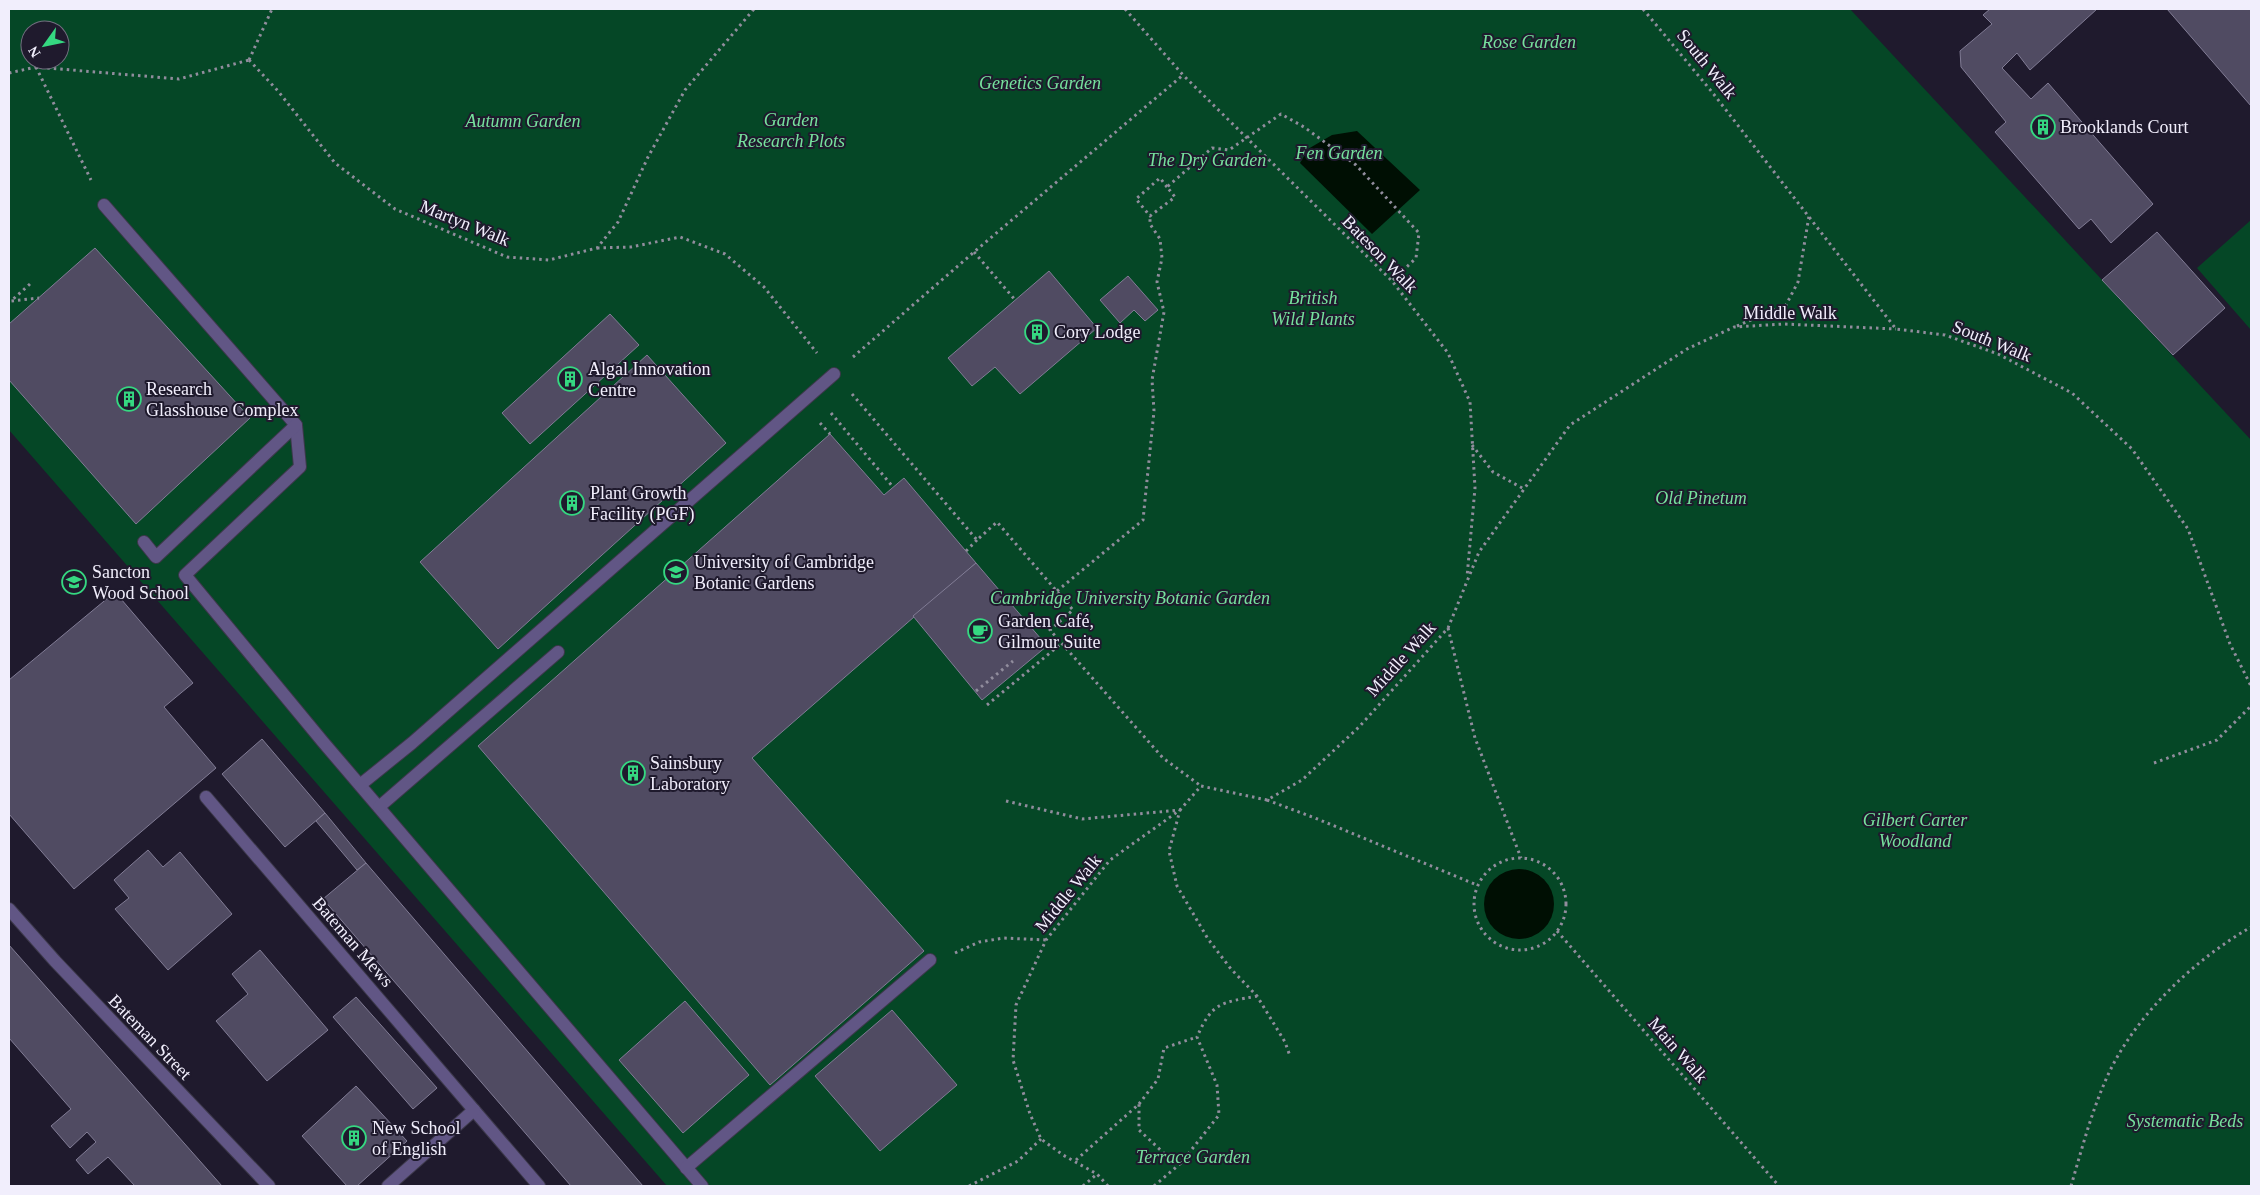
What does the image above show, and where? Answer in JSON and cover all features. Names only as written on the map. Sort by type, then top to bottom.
[{"type":"street","points":[[104,205],[296,425],[300,467],[185,574],[360,785],[702,1186]]},
{"type":"street","points":[[360,785],[412,743],[834,374]]},
{"type":"street","points":[[144,542],[156,557],[296,425]]},
{"type":"street","points":[[379,807],[558,652]]},
{"type":"street","name":"Bateman Mews","points":[[206,797],[539,1186]]},
{"type":"street","name":"Bateman Street","points":[[9,909],[55,961],[269,1186]]},
{"type":"street","points":[[686,1168],[930,960]]},
{"type":"street","points":[[388,1186],[474,1110]]},
{"type":"path","points":[[70,70],[179,79],[249,60],[272,9]]},
{"type":"path","points":[[597,248],[618,222],[648,157],[685,90],[754,9]]},
{"type":"path","name":"Bateson Walk","points":[[1125,9],[1183,75],[1392,282],[1448,353],[1470,402],[1475,488],[1466,582]]},
{"type":"path","name":"South Walk","points":[[1643,9],[1712,92],[1896,329],[1945,335],[1998,354],[2072,393],[2132,449],[2188,529],[2230,644],[2251,686]]},
{"type":"path","name":"Martyn Walk","points":[[249,60],[278,91],[335,163],[395,209],[507,257],[549,260],[597,248],[631,247],[680,237],[725,254],[764,287],[834,374],[977,540]]},
{"type":"path","points":[[9,73],[22,70]]},
{"type":"path","points":[[37,70],[104,205]]},
{"type":"path","points":[[834,374],[974,252],[1183,75]]},
{"type":"path","points":[[1166,187],[1212,148],[1229,150],[1281,114],[1304,127],[1356,165],[1419,233],[1416,258],[1392,282]]},
{"type":"path","points":[[1057,591],[1143,520],[1154,411],[1152,380],[1164,312],[1157,282],[1162,258],[1160,239],[1150,224],[1150,216],[1136,199],[1160,178],[1175,197],[1150,216]]},
{"type":"path","points":[[1734,327],[1786,305],[1798,282],[1809,216]]},
{"type":"path","points":[[974,252],[1016,301]]},
{"type":"path","points":[[30,284],[11,301],[38,298]]},
{"type":"path","name":"Middle Walk","points":[[1268,800],[1302,780],[1359,727],[1448,628],[1479,552],[1570,425],[1687,349],[1734,327],[1784,324],[1896,329]]},
{"type":"path","points":[[813,392],[894,487]]},
{"type":"path","points":[[1472,444],[1493,472],[1524,489]]},
{"type":"path","points":[[966,550],[997,522],[1073,610],[1050,630],[1164,758],[1201,786],[1268,800],[1477,885]]},
{"type":"path","points":[[1448,628],[1474,738],[1521,858]]},
{"type":"path","points":[[987,705],[1062,643]]},
{"type":"path","points":[[976,691],[1012,661]]},
{"type":"path","points":[[2154,763],[2217,740],[2251,706]]},
{"type":"path","name":"Middle Walk","points":[[1041,1139],[1030,1114],[1013,1060],[1016,1005],[1046,940],[1110,860],[1180,810],[1201,786]]},
{"type":"path","points":[[1006,801],[1082,819],[1180,810],[1169,851],[1177,886],[1208,939],[1231,970],[1257,996],[1285,1042],[1290,1056]]},
{"type":"path","points":[[1521,858],[1535,860],[1547,867],[1557,877],[1564,890],[1566,904],[1563,919],[1557,931],[1546,942],[1533,948],[1518,950],[1504,947],[1491,940],[1480,929],[1474,915],[1474,900],[1477,885],[1484,874],[1495,865],[1507,859],[1521,858]]},
{"type":"path","points":[[2071,1186],[2082,1146],[2105,1082],[2134,1031],[2167,992],[2230,939],[2251,927]]},
{"type":"path","name":"Main Walk","points":[[1557,931],[1779,1186]]},
{"type":"path","points":[[930,960],[959,952],[979,942],[1004,938],[1046,940]]},
{"type":"path","points":[[1154,1186],[1182,1163],[1219,1115],[1217,1085],[1197,1037],[1205,1018],[1216,1006],[1257,996]]},
{"type":"path","points":[[1076,1160],[1139,1104],[1158,1079],[1164,1048],[1197,1037]]},
{"type":"path","points":[[1139,1104],[1139,1130],[1167,1156],[1182,1163]]},
{"type":"path","points":[[969,1186],[1018,1161],[1041,1139],[1063,1155],[1076,1160],[1097,1174],[1108,1186]]},
{"type":"path","points":[[1083,1186],[1097,1174]]},
{"type":"green space","name":"Cambridge University Botanic Garden","points":[[9,9],[1850,9],[2251,440],[2251,1186],[667,1186],[9,430]]},
{"type":"green space","points":[[2251,220],[2251,330],[2197,268]]},
{"type":"shaded area","points":[[1357,131],[1420,190],[1372,234],[1300,163],[1308,149],[1332,135]]},
{"type":"shaded area","points":[[1519,869],[1532,872],[1544,879],[1551,891],[1554,904],[1551,917],[1544,929],[1532,936],[1519,939],[1506,936],[1494,929],[1487,917],[1484,904],[1487,891],[1494,879],[1506,872]]},
{"type":"building","name":"Brooklands Court","points":[[1990,9],[2097,9],[2030,70],[2017,53],[2002,68],[2031,99],[2048,83],[2153,204],[2111,243],[2091,219],[2079,229],[1995,132],[2006,122],[1961,67],[1960,51],[1992,24],[1983,15]]},
{"type":"building","points":[[2167,9],[2251,9],[2251,106]]},
{"type":"building","points":[[2157,232],[2225,308],[2173,355],[2102,280]]},
{"type":"building","name":"Research Glasshouse Complex","points":[[95,248],[250,418],[136,524],[9,380],[9,324]]},
{"type":"building","name":"Cory Lodge","points":[[1049,271],[1097,328],[1020,394],[995,367],[972,386],[948,358]]},
{"type":"building","points":[[1128,276],[1158,310],[1145,321],[1134,310],[1120,323],[1100,300]]},
{"type":"building","name":"Algal Innovation Centre","points":[[610,314],[639,345],[530,444],[502,413]]},
{"type":"building","name":"Plant Growth Facility (PGF)","points":[[647,355],[726,443],[498,649],[420,562]]},
{"type":"building","name":"Sainsbury Laboratory","points":[[830,434],[884,495],[904,478],[976,563],[752,758],[924,951],[770,1085],[478,746]]},
{"type":"building","name":"Garden Café, Gilmour Suite","points":[[976,563],[1047,646],[982,700],[913,616]]},
{"type":"building","name":"Sancton Wood School","points":[[115,592],[193,683],[164,707],[216,768],[74,889],[9,814],[9,680]]},
{"type":"building","points":[[262,739],[325,813],[285,847],[222,774]]},
{"type":"building","points":[[325,813],[366,863],[357,870],[316,821]]},
{"type":"building","points":[[148,850],[163,867],[180,852],[232,914],[168,970],[115,909],[129,898],[114,880]]},
{"type":"building","points":[[366,863],[643,1186],[571,1186],[323,899]]},
{"type":"building","points":[[9,945],[222,1186],[135,1186],[108,1157],[88,1174],[76,1160],[96,1142],[87,1132],[70,1148],[51,1126],[71,1109],[9,1038]]},
{"type":"building","points":[[260,950],[328,1030],[267,1081],[216,1021],[248,994],[232,974]]},
{"type":"building","points":[[356,997],[437,1088],[413,1109],[333,1017]]},
{"type":"building","points":[[685,1001],[749,1075],[683,1133],[619,1060]]},
{"type":"building","points":[[892,1010],[957,1085],[880,1151],[815,1076]]},
{"type":"building","name":"New School of English","points":[[356,1086],[407,1141],[357,1186],[347,1186],[302,1136]]},
{"type":"place","name":"Brooklands Court","points":[[2043,127]]},
{"type":"place","name":"Cory Lodge","points":[[1037,332]]},
{"type":"place","name":"Algal Innovation Centre","points":[[570,379]]},
{"type":"place","name":"Research Glasshouse Complex","points":[[129,399]]},
{"type":"place","name":"Plant Growth Facility (PGF)","points":[[572,503]]},
{"type":"place","name":"University of Cambridge Botanic Gardens","points":[[676,572]]},
{"type":"place","name":"Sancton Wood School","points":[[74,582]]},
{"type":"place","name":"Garden Café, Gilmour Suite","points":[[980,631]]},
{"type":"place","name":"Sainsbury Laboratory","points":[[633,773]]},
{"type":"place","name":"New School of English","points":[[354,1138]]},
{"type":"park label","name":"Rose Garden","points":[[1529,42]]},
{"type":"park label","name":"Genetics Garden","points":[[1040,83]]},
{"type":"park label","name":"Autumn Garden","points":[[523,121]]},
{"type":"park label","name":"Garden Research Plots","points":[[791,130]]},
{"type":"park label","name":"Fen Garden","points":[[1339,153]]},
{"type":"park label","name":"The Dry Garden","points":[[1207,160]]},
{"type":"park label","name":"British Wild Plants","points":[[1313,308]]},
{"type":"park label","name":"Old Pinetum","points":[[1701,498]]},
{"type":"park label","name":"Gilbert Carter Woodland","points":[[1915,830]]},
{"type":"park label","name":"Systematic Beds","points":[[2185,1121]]},
{"type":"park label","name":"Terrace Garden","points":[[1193,1157]]}]
